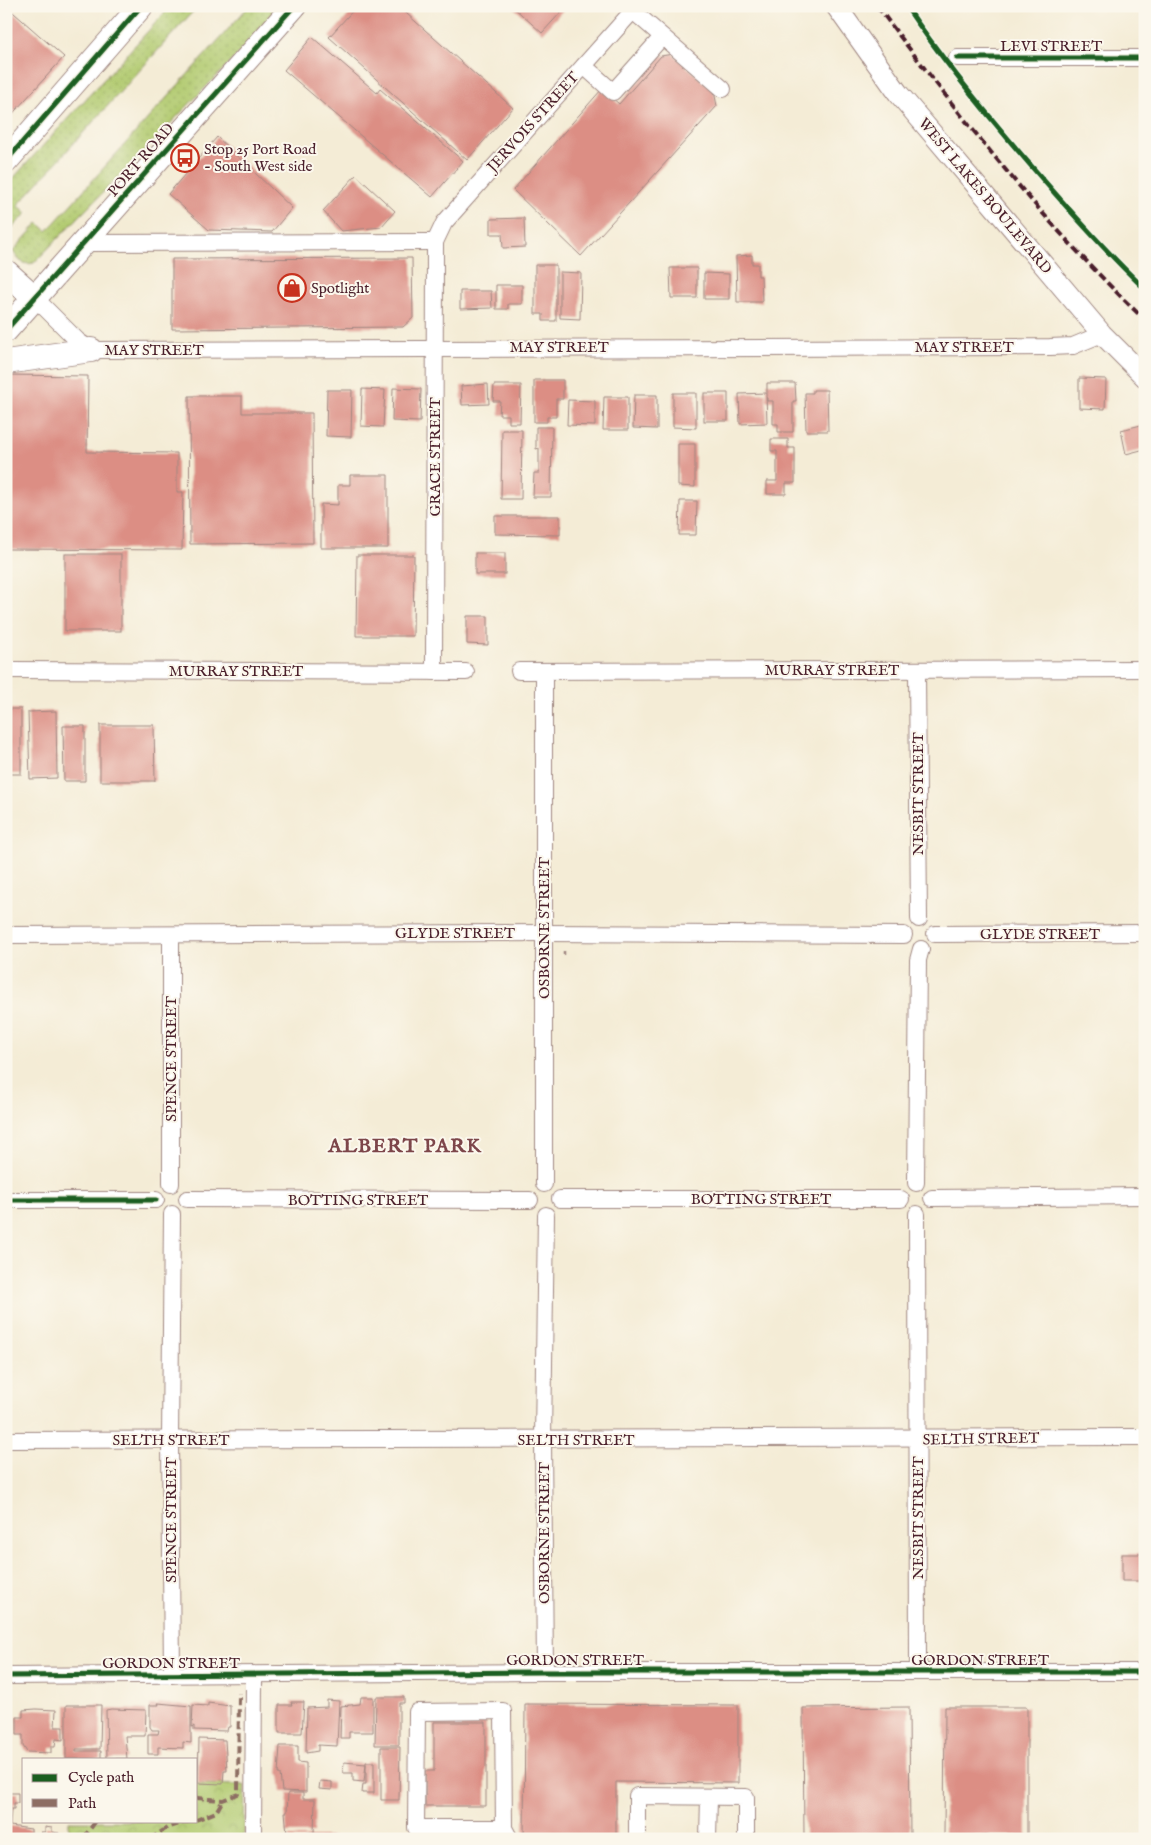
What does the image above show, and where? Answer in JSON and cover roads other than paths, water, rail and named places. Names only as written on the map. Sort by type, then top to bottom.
[{"type":"highway","points":[[6,161],[141,6]]},
{"type":"highway","name":"PORT ROAD","points":[[6,330],[294,6]]},
{"type":"highway","points":[[6,272],[35,298]]},
{"type":"highway","points":[[6,362],[91,350]]},
{"type":"main road","name":"WEST LAKES BOULEVARD","points":[[836,6],[898,93],[1102,334],[1145,376]]},
{"type":"street","points":[[635,9],[662,37],[723,89]]},
{"type":"street","name":"JERVOIS STREET","points":[[435,242],[444,223],[635,9]]},
{"type":"street","points":[[584,66],[613,92],[662,37]]},
{"type":"street","name":"LEVI STREET","points":[[957,58],[1145,58]]},
{"type":"street","points":[[85,243],[435,242]]},
{"type":"street","name":"GRACE STREET","points":[[434,672],[435,242]]},
{"type":"street","name":"MAY STREET","points":[[35,298],[78,341],[91,350],[435,347],[1050,347],[1072,346],[1102,334]]},
{"type":"street","name":"MURRAY STREET","points":[[519,671],[1145,669]]},
{"type":"street","name":"MURRAY STREET","points":[[6,670],[466,672]]},
{"type":"street","name":"NESBIT STREET","points":[[917,670],[919,918]]},
{"type":"street","name":"OSBORNE STREET","points":[[544,671],[544,1184]]},
{"type":"street","points":[[919,918],[932,925],[935,934],[929,946],[920,949],[911,947],[904,935],[907,926],[919,918]]},
{"type":"street","name":"GLYDE STREET","points":[[6,935],[544,933],[904,935]]},
{"type":"street","name":"GLYDE STREET","points":[[935,934],[1145,933]]},
{"type":"street","name":"SPENCE STREET","points":[[171,935],[171,1184]]},
{"type":"street","points":[[916,1183],[918,960],[920,949]]},
{"type":"street","points":[[916,1183],[922,1184],[929,1190],[932,1198],[930,1205],[925,1211],[918,1214],[904,1208],[901,1200],[904,1190],[909,1185],[916,1183]]},
{"type":"street","points":[[171,1184],[184,1190],[187,1199],[184,1208],[172,1214],[160,1209],[156,1200],[158,1191],[171,1184]]},
{"type":"street","points":[[544,1184],[552,1186],[558,1192],[560,1199],[558,1207],[546,1215],[538,1213],[532,1208],[530,1200],[531,1192],[537,1186],[544,1184]]},
{"type":"street","points":[[932,1198],[1145,1196]]},
{"type":"street","name":"BOTTING STREET","points":[[187,1199],[530,1200]]},
{"type":"street","name":"BOTTING STREET","points":[[560,1199],[901,1200]]},
{"type":"street","points":[[6,1200],[156,1200]]},
{"type":"street","name":"SPENCE STREET","points":[[172,1214],[170,1440],[172,1675]]},
{"type":"street","name":"NESBIT STREET","points":[[918,1214],[918,1672]]},
{"type":"street","name":"OSBORNE STREET","points":[[545,1672],[544,1440],[546,1215]]},
{"type":"street","name":"SELTH STREET","points":[[6,1440],[1145,1437]]},
{"type":"street","name":"GORDON STREET","points":[[6,1676],[254,1676],[545,1672],[1145,1672]]},
{"type":"street","points":[[253,1839],[254,1676]]},
{"type":"street","points":[[503,1711],[507,1833],[416,1828],[417,1712],[503,1711]]},
{"type":"street","points":[[637,1839],[637,1796],[746,1797],[746,1839]]},
{"type":"street","points":[[708,1839],[710,1797]]},
{"type":"railway","points":[[877,6],[972,129],[1038,208],[1108,284],[1145,320]]},
{"type":"place","name":"Stop 25 Port Road - South West side","points":[[185,158]]},
{"type":"place","name":"Spotlight","points":[[292,288]]},
{"type":"district","name":"ALBERT PARK","points":[[405,1146]]}]
